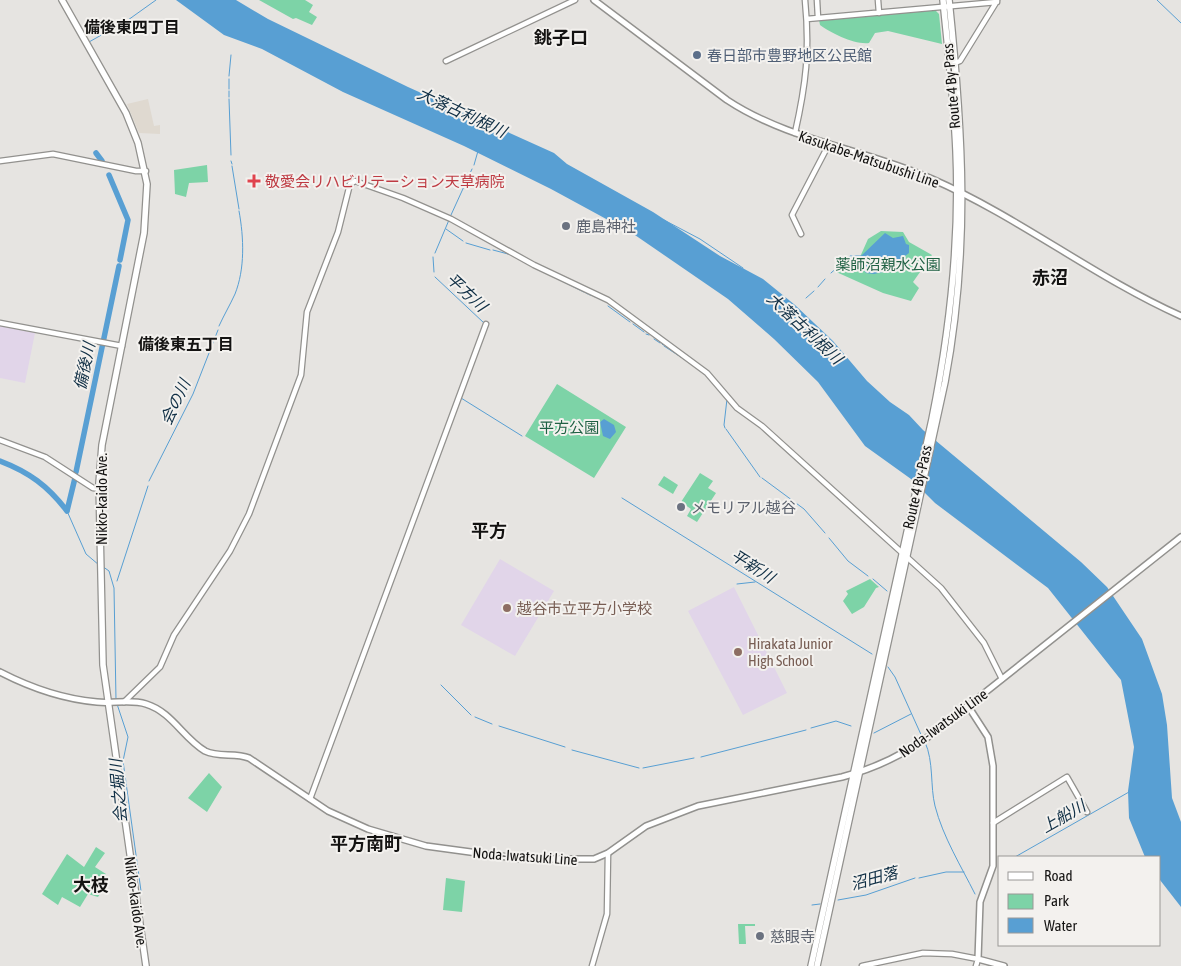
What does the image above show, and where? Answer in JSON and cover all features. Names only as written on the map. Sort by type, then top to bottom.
[{"type":"highway","name":"Nikko-kaido Ave.","points":[[62,0],[126,113],[136,137],[146,171],[146,223],[102,445],[100,489],[102,654],[146,966]]},
{"type":"highway","name":"Route 4 By-Pass","points":[[811,966],[905,554],[956,317],[963,194],[961,126],[955,63],[946,3]]},
{"type":"highway","name":"Route 4 By-Pass","points":[[934,421],[950,314],[955,264],[957,191],[946,3]]},
{"type":"highway","name":"Route 4 By-Pass","points":[[817,966],[856,773]]},
{"type":"main road","name":"Kasukabe-Matsubushi Line","points":[[594,0],[727,100],[754,117],[795,133],[931,178],[963,194],[1138,296],[1181,316]]},
{"type":"main road","name":"Noda-Iwatsuki Line","points":[[0,672],[37,690],[85,701],[108,703],[139,702],[153,707],[170,718],[197,745],[208,752],[220,755],[238,754],[250,758],[310,799],[353,823],[391,838],[426,846],[522,859],[586,860],[608,853],[646,826],[698,806],[856,773],[899,757],[924,741],[1181,537]]},
{"type":"main road","points":[[968,706],[988,736],[992,750],[993,868],[980,902],[978,958],[1004,966]]},
{"type":"street","points":[[446,61],[575,0]]},
{"type":"street","points":[[795,133],[807,72],[805,0]]},
{"type":"street","points":[[817,0],[818,18]]},
{"type":"street","points":[[878,0],[879,13]]},
{"type":"street","points":[[807,19],[879,13],[946,3],[997,1]]},
{"type":"street","points":[[955,63],[960,61],[997,1]]},
{"type":"street","points":[[801,234],[792,215],[829,144]]},
{"type":"street","points":[[0,161],[53,154],[136,172],[146,171]]},
{"type":"street","points":[[120,702],[160,667],[174,635],[230,551],[249,514],[301,375],[308,312],[338,232],[350,184],[355,181],[403,198],[451,219],[534,265],[608,300],[707,373],[744,415],[762,426],[941,588],[984,643],[1002,679]]},
{"type":"street","points":[[0,323],[122,346]]},
{"type":"street","points":[[310,799],[486,324]]},
{"type":"street","points":[[0,440],[45,457],[93,488],[100,489]]},
{"type":"street","points":[[993,823],[1068,777],[1087,812]]},
{"type":"street","points":[[592,966],[607,914],[608,853]]},
{"type":"street","points":[[862,966],[929,952],[978,958],[976,966]]},
{"type":"shaded area","points":[[148,99],[154,126],[160,125],[160,134],[139,133],[127,104]]},
{"type":"shaded area","points":[[0,326],[35,333],[25,383],[0,378]]},
{"type":"shaded area","name":"越谷市立平方小学校","points":[[500,559],[554,591],[515,656],[461,625]]},
{"type":"shaded area","name":"Hirakata Junior High School","points":[[734,587],[787,693],[743,715],[688,611]]},
{"type":"green space","points":[[259,0],[305,0],[313,5],[309,12],[317,17],[312,25],[296,18],[293,19]]},
{"type":"green space","points":[[935,10],[939,14],[942,44],[888,31],[875,33],[869,43],[857,42],[843,38],[830,31],[820,25],[819,20]]},
{"type":"green space","points":[[207,165],[208,182],[189,183],[186,197],[175,194],[174,170]]},
{"type":"green space","name":"薬師沼親水公園","points":[[881,231],[903,232],[909,242],[932,255],[913,282],[919,288],[911,301],[883,293],[834,271],[850,257],[860,257],[868,239]]},
{"type":"green space","name":"平方公園","points":[[557,384],[626,427],[594,478],[525,436]]},
{"type":"green space","points":[[700,473],[713,481],[708,488],[716,493],[697,522],[687,516],[691,509],[681,502]]},
{"type":"green space","points":[[664,476],[678,485],[673,494],[658,485]]},
{"type":"green space","points":[[870,579],[879,587],[876,588],[864,607],[852,614],[843,601],[848,594],[846,591]]},
{"type":"green space","points":[[209,773],[222,787],[207,812],[188,798]]},
{"type":"green space","points":[[96,847],[105,853],[95,867],[106,874],[101,879],[107,883],[98,897],[88,894],[80,907],[62,897],[58,905],[42,894],[67,854],[84,867]]},
{"type":"green space","points":[[446,878],[465,881],[462,912],[443,910]]},
{"type":"green space","points":[[738,924],[755,924],[755,926],[745,926],[746,944],[739,944]]},
{"type":"water","name":"大落古利根川","points":[[176,0],[236,0],[268,19],[408,87],[554,153],[567,164],[653,212],[720,256],[763,279],[795,305],[833,341],[867,381],[890,402],[909,415],[923,430],[1081,562],[1107,587],[1142,639],[1162,694],[1167,725],[1172,798],[1181,822],[1181,907],[1161,881],[1161,856],[1145,856],[1129,818],[1128,791],[1134,747],[1121,680],[1048,588],[935,503],[911,479],[865,446],[818,382],[774,339],[728,299],[632,233],[551,189],[464,146],[343,92],[262,49],[224,35]]},
{"type":"water","points":[[885,233],[893,238],[903,236],[906,244],[909,245],[909,253],[896,263],[892,270],[874,274],[866,273],[860,265],[861,256]]},
{"type":"water","points":[[604,419],[614,425],[616,432],[610,439],[603,436],[600,422]]},
{"type":"waterway","points":[[89,42],[128,20],[156,0]]},
{"type":"waterway","points":[[1157,0],[1181,23]]},
{"type":"waterway","name":"会の川","points":[[229,76],[231,55]]},
{"type":"waterway","name":"会の川","points":[[229,79],[229,89]]},
{"type":"waterway","name":"会の川","points":[[229,91],[229,97]]},
{"type":"waterway","name":"会の川","points":[[229,99],[231,155]]},
{"type":"waterway","points":[[474,165],[478,151]]},
{"type":"waterway","name":"備後川","points":[[96,153],[102,161]]},
{"type":"waterway","name":"会の川","points":[[232,166],[239,209]]},
{"type":"waterway","name":"平方川","points":[[451,215],[472,169]]},
{"type":"waterway","name":"備後川","points":[[109,175],[128,220],[120,260]]},
{"type":"waterway","name":"会の川","points":[[219,326],[235,294],[241,274],[243,243],[239,211]]},
{"type":"waterway","name":"平方川","points":[[435,253],[449,220]]},
{"type":"waterway","points":[[664,220],[700,239],[743,268]]},
{"type":"waterway","name":"平方川","points":[[446,229],[463,241]]},
{"type":"waterway","name":"平方川","points":[[466,243],[490,250]]},
{"type":"waterway","name":"平方川","points":[[493,250],[508,254]]},
{"type":"waterway","points":[[831,273],[850,256],[861,256]]},
{"type":"waterway","name":"平方川","points":[[433,257],[434,272]]},
{"type":"waterway","name":"備後川","points":[[76,472],[119,266]]},
{"type":"waterway","name":"平方川","points":[[435,277],[484,323]]},
{"type":"waterway","name":"平方川","points":[[558,279],[584,292]]},
{"type":"waterway","points":[[818,287],[825,279]]},
{"type":"waterway","points":[[806,298],[814,291]]},
{"type":"waterway","name":"平方川","points":[[593,296],[600,299]]},
{"type":"waterway","name":"平方川","points":[[608,306],[630,322]]},
{"type":"waterway","name":"平方川","points":[[633,324],[644,332]]},
{"type":"waterway","name":"会の川","points":[[149,481],[193,394],[218,330]]},
{"type":"waterway","name":"平方川","points":[[654,339],[660,343]]},
{"type":"waterway","name":"平方川","points":[[664,346],[693,365]]},
{"type":"waterway","name":"平新川","points":[[461,398],[522,436]]},
{"type":"waterway","name":"平方川","points":[[725,428],[727,399]]},
{"type":"waterway","points":[[726,429],[760,477]]},
{"type":"waterway","points":[[0,461],[29,475],[53,494],[67,511]]},
{"type":"waterway","name":"備後川","points":[[67,511],[75,478]]},
{"type":"waterway","points":[[762,478],[804,509],[825,533]]},
{"type":"waterway","name":"会の川","points":[[117,581],[148,486]]},
{"type":"waterway","name":"平新川","points":[[622,498],[872,654]]},
{"type":"waterway","name":"会之堀川","points":[[67,511],[86,554],[99,565]]},
{"type":"waterway","points":[[829,538],[848,561],[868,576]]},
{"type":"waterway","name":"会之堀川","points":[[102,566],[109,571],[114,588],[116,700]]},
{"type":"waterway","points":[[873,579],[887,591]]},
{"type":"waterway","points":[[737,584],[755,582]]},
{"type":"waterway","name":"平新川","points":[[888,667],[895,677],[923,739]]},
{"type":"waterway","points":[[441,685],[471,715]]},
{"type":"waterway","name":"会之堀川","points":[[117,704],[128,737],[123,761],[141,891]]},
{"type":"waterway","points":[[874,733],[911,714]]},
{"type":"waterway","points":[[475,717],[492,724]]},
{"type":"waterway","points":[[811,728],[836,721],[851,726]]},
{"type":"waterway","points":[[499,726],[565,747]]},
{"type":"waterway","points":[[701,757],[806,730]]},
{"type":"waterway","name":"平新川","points":[[925,742],[930,758],[938,818],[975,894]]},
{"type":"waterway","points":[[572,750],[639,768]]},
{"type":"waterway","points":[[643,768],[694,758]]},
{"type":"waterway","name":"上船川","points":[[1017,856],[1129,792]]},
{"type":"waterway","name":"沼田落","points":[[919,878],[946,872],[964,872]]},
{"type":"waterway","name":"沼田落","points":[[838,900],[866,895],[915,878]]},
{"type":"waterway","name":"沼田落","points":[[812,905],[820,904]]},
{"type":"place","name":"春日部市豊野地区公民館","points":[[697,55]]},
{"type":"place","name":"敬愛会リハビリテーション天草病院","points":[[254,181]]},
{"type":"place","name":"鹿島神社","points":[[566,226]]},
{"type":"place","name":"メモリアル越谷","points":[[681,507]]},
{"type":"place","name":"越谷市立平方小学校","points":[[507,608]]},
{"type":"place","name":"Hirakata Junior High School","points":[[738,652]]},
{"type":"place","name":"慈眼寺","points":[[760,936]]},
{"type":"district","name":"備後東四丁目","points":[[132,27]]},
{"type":"district","name":"銚子口","points":[[561,37]]},
{"type":"district","name":"赤沼","points":[[1050,277]]},
{"type":"district","name":"備後東五丁目","points":[[186,344]]},
{"type":"district","name":"平方","points":[[489,530]]},
{"type":"district","name":"平方南町","points":[[366,843]]},
{"type":"district","name":"大枝","points":[[91,884]]}]
